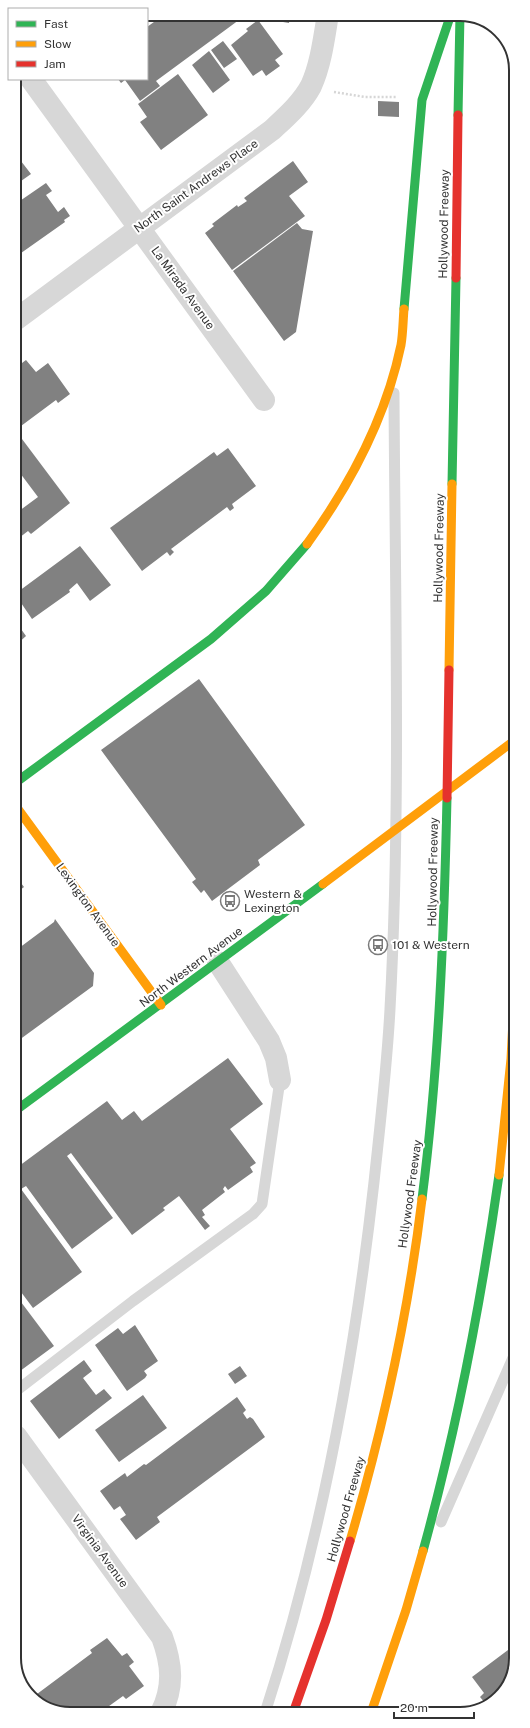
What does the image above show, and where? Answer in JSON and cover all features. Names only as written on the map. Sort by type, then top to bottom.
[{"type":"main road","points":[[21,779],[170,671],[255,601],[283,572],[311,538],[331,509],[351,474],[369,437],[394,376],[401,344],[422,100],[449,21]]},
{"type":"main road","name":"Hollywood Freeway","points":[[295,1707],[348,1552],[377,1445],[402,1333],[419,1225],[433,1115],[441,1010],[445,887],[460,21]]},
{"type":"main road","name":"North Western Avenue","points":[[21,1107],[161,1005],[509,744]]},
{"type":"main road","name":"Lexington Avenue","points":[[21,813],[161,1005]]},
{"type":"main road","points":[[373,1707],[418,1574],[449,1456],[471,1349],[491,1236],[506,1121],[509,1074]]},
{"type":"street","name":"North Saint Andrews Place","points":[[21,316],[272,130],[294,109],[310,86],[319,63],[327,21]]},
{"type":"street","name":"La Mirada Avenue","points":[[32,80],[264,400]]},
{"type":"street","points":[[218,962],[269,1041],[276,1058],[280,1080]]},
{"type":"street","name":"Virginia Avenue","points":[[21,1443],[162,1637],[168,1655],[171,1672],[170,1690],[164,1707]]},
{"type":"lane","points":[[267,1707],[300,1593],[336,1441],[364,1268],[382,1107],[390,1011],[394,905],[397,648],[394,376]]},
{"type":"lane","points":[[21,1387],[133,1301],[253,1214],[262,1204],[280,1080]]},
{"type":"lane","points":[[418,1574],[509,1367]]},
{"type":"path","points":[[342,94],[365,97],[400,97]]},
{"type":"building","points":[[155,21],[238,21],[156,81],[160,86],[140,101],[125,80],[148,80],[148,26]]},
{"type":"building","points":[[259,21],[283,54],[275,60],[280,66],[266,76],[262,70],[253,76],[231,45],[248,31],[246,29]]},
{"type":"building","points":[[277,21],[289,21],[289,23]]},
{"type":"building","points":[[223,41],[237,59],[224,68],[211,50]]},
{"type":"building","points":[[209,51],[230,80],[213,93],[192,65]]},
{"type":"building","points":[[178,74],[208,115],[161,150],[140,122],[147,117],[138,104]]},
{"type":"building","points":[[378,101],[399,102],[399,117],[378,116]]},
{"type":"building","points":[[21,161],[31,174],[21,181]]},
{"type":"building","points":[[293,161],[308,182],[289,196],[305,216],[232,270],[205,233],[214,226],[212,224],[237,205],[238,207],[247,201],[244,198]]},
{"type":"building","points":[[46,183],[52,191],[46,195],[58,212],[64,207],[70,216],[64,220],[65,222],[21,253],[21,200]]},
{"type":"building","points":[[297,223],[302,229],[313,231],[296,332],[284,341],[233,271]]},
{"type":"building","points":[[26,360],[36,372],[48,363],[70,394],[58,403],[56,400],[21,426],[21,364]]},
{"type":"building","points":[[21,438],[70,503],[31,534],[28,531],[21,536],[21,510],[38,497],[21,474]]},
{"type":"building","points":[[228,448],[256,486],[232,504],[234,508],[230,511],[227,507],[171,549],[174,552],[170,556],[167,552],[142,571],[110,528],[214,452],[217,456]]},
{"type":"building","points":[[80,546],[111,585],[90,601],[77,583],[69,590],[70,592],[32,619],[21,603],[21,590]]},
{"type":"building","points":[[21,629],[26,636],[21,641]]},
{"type":"building","points":[[199,679],[305,825],[258,860],[260,865],[212,901],[204,890],[201,893],[192,882],[196,879],[101,750]]},
{"type":"building","points":[[55,919],[94,973],[93,986],[21,1039],[21,947],[54,922]]},
{"type":"building","points":[[228,1058],[263,1104],[230,1129],[256,1163],[250,1167],[253,1172],[228,1190],[225,1186],[223,1189],[225,1192],[202,1210],[205,1215],[202,1217],[210,1226],[205,1230],[179,1196],[163,1208],[165,1210],[132,1235],[71,1153],[67,1156],[113,1218],[72,1249],[26,1186],[21,1189],[21,1165],[107,1101],[122,1120],[134,1111],[142,1121]]},
{"type":"building","points":[[21,1189],[82,1272],[33,1308],[21,1292]]},
{"type":"building","points":[[21,1302],[54,1346],[21,1370]]},
{"type":"building","points":[[135,1325],[158,1361],[144,1371],[147,1375],[145,1378],[127,1391],[95,1345],[118,1328],[123,1334]]},
{"type":"building","points":[[84,1360],[92,1371],[83,1378],[96,1395],[104,1389],[112,1398],[59,1439],[30,1401]]},
{"type":"building","points":[[240,1366],[247,1376],[235,1384],[228,1374]]},
{"type":"building","points":[[143,1395],[167,1428],[119,1462],[95,1430]]},
{"type":"building","points":[[237,1397],[246,1410],[243,1413],[247,1419],[250,1417],[253,1419],[265,1437],[157,1517],[160,1522],[136,1540],[120,1519],[126,1515],[120,1506],[114,1510],[100,1491],[125,1473],[127,1477],[144,1464],[146,1465]]},
{"type":"building","points":[[107,1638],[122,1656],[127,1653],[134,1662],[129,1666],[144,1686],[126,1699],[123,1696],[108,1707],[60,1706],[43,1699],[37,1694],[92,1653],[90,1650]]},
{"type":"building","points":[[509,1649],[508,1668],[504,1680],[499,1688],[487,1699],[483,1701],[480,1697],[484,1693],[472,1677]]},
{"type":"traffic: fast","points":[[404,309],[422,100],[449,21]]},
{"type":"traffic: fast","points":[[458,115],[460,21]]},
{"type":"traffic: fast","points":[[452,484],[456,278]]},
{"type":"traffic: fast","points":[[21,779],[211,639],[266,591],[307,544]]},
{"type":"traffic: fast","points":[[422,1199],[437,1049],[447,798]]},
{"type":"traffic: fast","points":[[21,1107],[323,884]]},
{"type":"traffic: fast","points":[[423,1551],[447,1458],[467,1364],[499,1175]]},
{"type":"traffic: slow","points":[[307,544],[338,498],[352,474],[376,424],[386,398],[401,345],[404,309]]},
{"type":"traffic: slow","points":[[449,670],[452,484]]},
{"type":"traffic: slow","points":[[323,884],[509,744]]},
{"type":"traffic: slow","points":[[21,813],[161,1005]]},
{"type":"traffic: slow","points":[[499,1175],[509,1078]]},
{"type":"traffic: slow","points":[[350,1541],[384,1414],[393,1372],[402,1329],[422,1199]]},
{"type":"traffic: slow","points":[[373,1707],[406,1610],[423,1551]]},
{"type":"traffic: jam","points":[[456,278],[458,115]]},
{"type":"traffic: jam","points":[[447,798],[449,670]]},
{"type":"traffic: jam","points":[[295,1707],[326,1620],[350,1541]]},
{"type":"place","name":"Western & Lexington","points":[[230,901]]},
{"type":"place","name":"101 & Western","points":[[378,945]]}]
